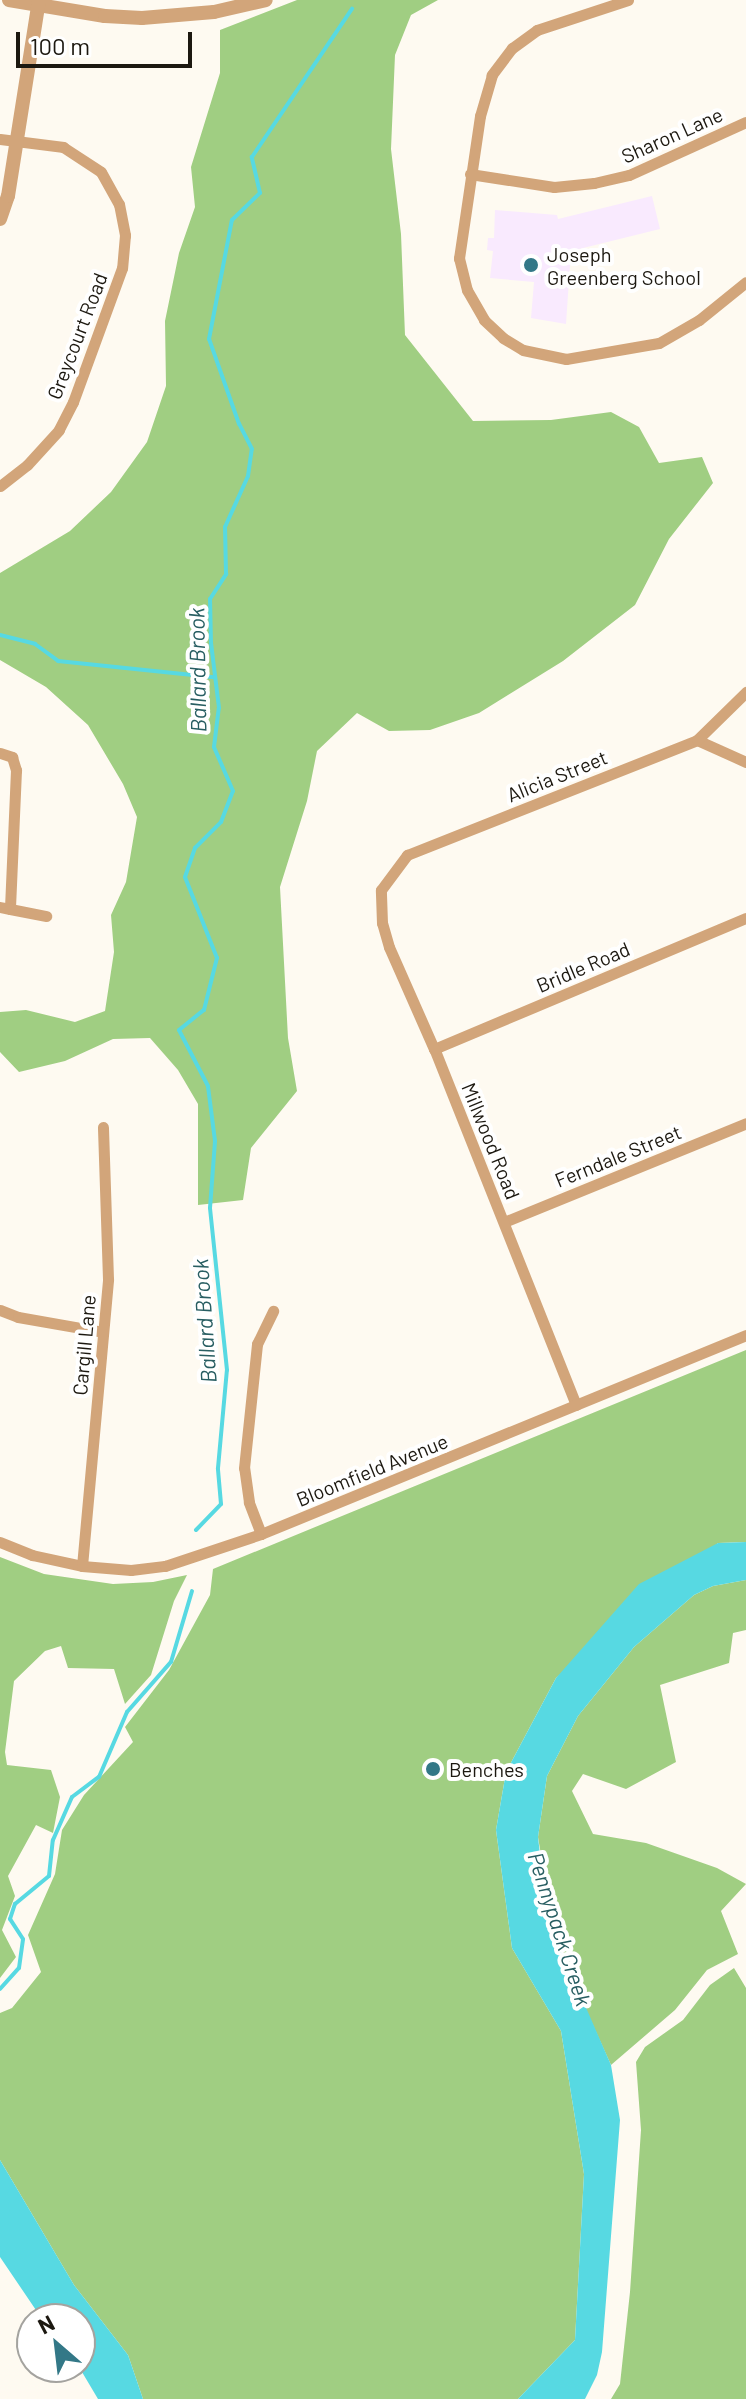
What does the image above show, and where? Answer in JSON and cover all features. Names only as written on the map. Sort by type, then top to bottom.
[{"type":"street","points":[[9,0],[142,18],[214,12],[266,0]]},
{"type":"street","points":[[628,0],[537,30],[512,48],[492,75],[480,116],[459,258],[467,290],[484,320],[523,350],[566,359],[659,343],[699,320],[746,282]]},
{"type":"street","points":[[0,219],[8,196],[38,2]]},
{"type":"street","name":"Sharon Lane","points":[[470,174],[554,187],[594,183],[642,170],[746,122]]},
{"type":"street","name":"Greycourt Road","points":[[0,139],[63,147],[101,172],[119,204],[125,235],[122,268],[85,373],[59,430],[27,465],[0,486]]},
{"type":"street","name":"Alicia Street","points":[[381,890],[407,855],[697,740],[746,692]]},
{"type":"street","points":[[697,740],[746,762]]},
{"type":"street","points":[[0,753],[12,757],[16,770],[5,908],[46,916]]},
{"type":"street","name":"Millwood Road","points":[[381,890],[382,923],[389,947],[434,1049],[576,1405]]},
{"type":"street","name":"Bridle Road","points":[[434,1049],[746,918]]},
{"type":"street","name":"Ferndale Street","points":[[504,1222],[746,1123]]},
{"type":"street","name":"Cargill Lane","points":[[82,1566],[108,1279],[103,1127]]},
{"type":"street","points":[[0,1310],[18,1317],[103,1332]]},
{"type":"street","points":[[261,1534],[249,1502],[244,1468],[257,1344],[273,1311]]},
{"type":"street","name":"Bloomfield Avenue","points":[[0,1542],[32,1555],[82,1566],[131,1570],[165,1566],[261,1534],[746,1335]]},
{"type":"shaded area","name":"Joseph Greenberg School","points":[[652,196],[660,229],[571,251],[566,324],[531,318],[534,282],[490,278],[493,251],[487,250],[488,238],[494,238],[495,210],[557,215],[558,219]]},
{"type":"green space","points":[[297,0],[438,0],[411,15],[395,55],[391,149],[401,234],[405,335],[473,421],[551,420],[611,412],[639,427],[659,463],[702,457],[713,483],[669,539],[635,605],[563,661],[479,713],[430,730],[389,731],[357,713],[317,751],[307,801],[280,887],[288,1038],[297,1091],[251,1148],[243,1200],[198,1205],[198,1104],[178,1070],[150,1038],[113,1039],[65,1061],[19,1072],[0,1052],[0,1012],[26,1010],[75,1022],[105,1011],[114,952],[111,915],[126,882],[137,817],[123,784],[88,725],[46,687],[0,660],[0,573],[70,531],[111,492],[147,442],[166,386],[165,321],[179,253],[195,207],[191,167],[220,73],[220,30]]},
{"type":"green space","points":[[746,1350],[746,1542],[718,1543],[556,1678],[506,1772],[496,1830],[512,1948],[561,2031],[584,2174],[575,2340],[518,2399],[143,2399],[128,2355],[96,2314],[96,2303],[88,2303],[74,2285],[0,2160],[0,2013],[12,2008],[41,1972],[28,1935],[55,1874],[62,1830],[84,1795],[133,1742],[125,1727],[169,1670],[210,1595],[213,1569]]},
{"type":"green space","points":[[0,1557],[44,1574],[113,1584],[153,1582],[187,1575],[174,1601],[151,1675],[125,1704],[114,1669],[68,1668],[61,1646],[45,1651],[14,1681],[5,1752],[7,1765],[51,1770],[60,1797],[53,1833],[36,1825],[8,1876],[15,1896],[2,1930],[16,1957],[0,1978]]},
{"type":"green space","points":[[746,1580],[746,1630],[733,1633],[729,1663],[660,1685],[676,1762],[626,1789],[583,1774],[572,1791],[593,1834],[646,1843],[717,1868],[746,1884],[721,1911],[738,1954],[707,1970],[675,2010],[611,2065],[568,1970],[547,1891],[538,1837],[547,1776],[578,1716],[634,1647],[694,1595],[713,1586]]},
{"type":"green space","points":[[734,1968],[746,1988],[746,2399],[611,2399],[620,2384],[630,2292],[641,2130],[636,2062],[645,2047],[683,2020],[710,1985]]},
{"type":"water","points":[[746,1542],[746,1580],[713,1586],[694,1595],[634,1647],[578,1716],[547,1776],[538,1837],[541,1863],[561,1950],[611,2065],[620,2120],[602,2352],[597,2375],[585,2399],[518,2399],[575,2340],[584,2174],[561,2031],[512,1948],[496,1830],[506,1772],[556,1678],[639,1584],[718,1543]]},
{"type":"water","points":[[0,2160],[74,2285],[88,2303],[31,2303],[0,2257]]},
{"type":"water","points":[[96,2314],[128,2355],[143,2399],[98,2399],[88,2383],[96,2383]]},
{"type":"waterway","name":"Ballard Brook","points":[[196,1530],[221,1504],[218,1468],[227,1370],[210,1208],[215,1141],[208,1086],[179,1030],[204,1010],[217,958],[185,877],[195,848],[221,822],[233,791],[214,747],[219,708],[211,643],[210,599],[226,574],[225,527],[248,476],[252,449],[239,424],[209,339],[232,220],[260,193],[252,157],[352,9]]},
{"type":"waterway","points":[[0,635],[35,644],[58,661],[214,677]]},
{"type":"waterway","name":"Ballard Brook","points":[[0,1989],[19,1968],[23,1939],[10,1919],[15,1904],[49,1876],[53,1840],[72,1797],[99,1777],[127,1712],[171,1662],[192,1591]]},
{"type":"place","name":"Joseph Greenberg School","points":[[531,265]]},
{"type":"place","name":"Benches","points":[[433,1769]]},
{"type":"water label","name":"Pennypack Creek","points":[[560,1929]]}]
